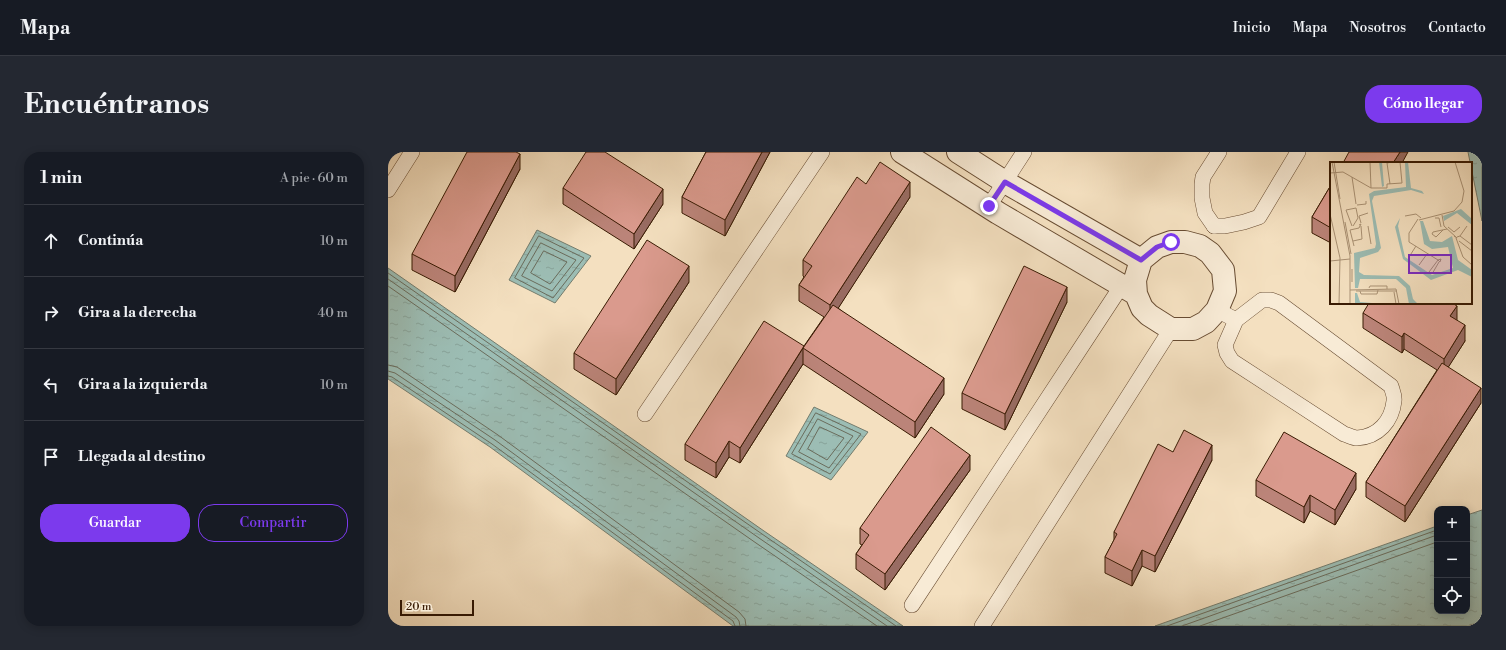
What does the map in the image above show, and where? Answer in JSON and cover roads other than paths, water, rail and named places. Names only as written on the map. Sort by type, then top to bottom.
[{"type":"street","points":[[902,152],[1129,290],[1149,315],[1171,329],[1193,329],[1206,322],[1227,315],[1223,270],[1210,253],[1200,246],[1185,242],[1171,242],[1157,247],[1141,260],[1135,280],[1129,290]]},
{"type":"street","points":[[958,152],[1005,182],[1141,260]]},
{"type":"lane","points":[[388,190],[412,152]]},
{"type":"lane","points":[[645,414],[822,152]]},
{"type":"lane","points":[[989,206],[1024,152]]},
{"type":"lane","points":[[1214,226],[1205,213],[1202,198],[1202,184],[1203,177],[1219,152]]},
{"type":"lane","points":[[1214,226],[1225,226],[1259,217],[1298,152]]},
{"type":"lane","points":[[1200,246],[1214,226]]},
{"type":"lane","points":[[912,605],[1129,290]]},
{"type":"lane","points":[[1262,300],[1271,300],[1285,307],[1391,386],[1395,400],[1390,418],[1383,428],[1370,435],[1356,438],[1344,434],[1232,361],[1227,353],[1225,345],[1227,315],[1262,300]]},
{"type":"lane","points":[[982,626],[1171,329]]},
{"type":"water","points":[[1468,152],[1482,152],[1482,221],[1472,172],[1472,162],[1470,162]]},
{"type":"water","points":[[537,230],[591,256],[555,303],[509,280]]},
{"type":"water","points":[[388,268],[764,531],[903,626],[733,626],[490,447],[388,379]]},
{"type":"water","points":[[814,407],[868,432],[831,480],[786,456]]},
{"type":"water","points":[[1482,510],[1482,621],[1468,626],[1155,626],[1434,527],[1434,614],[1470,614],[1470,514]]}]
